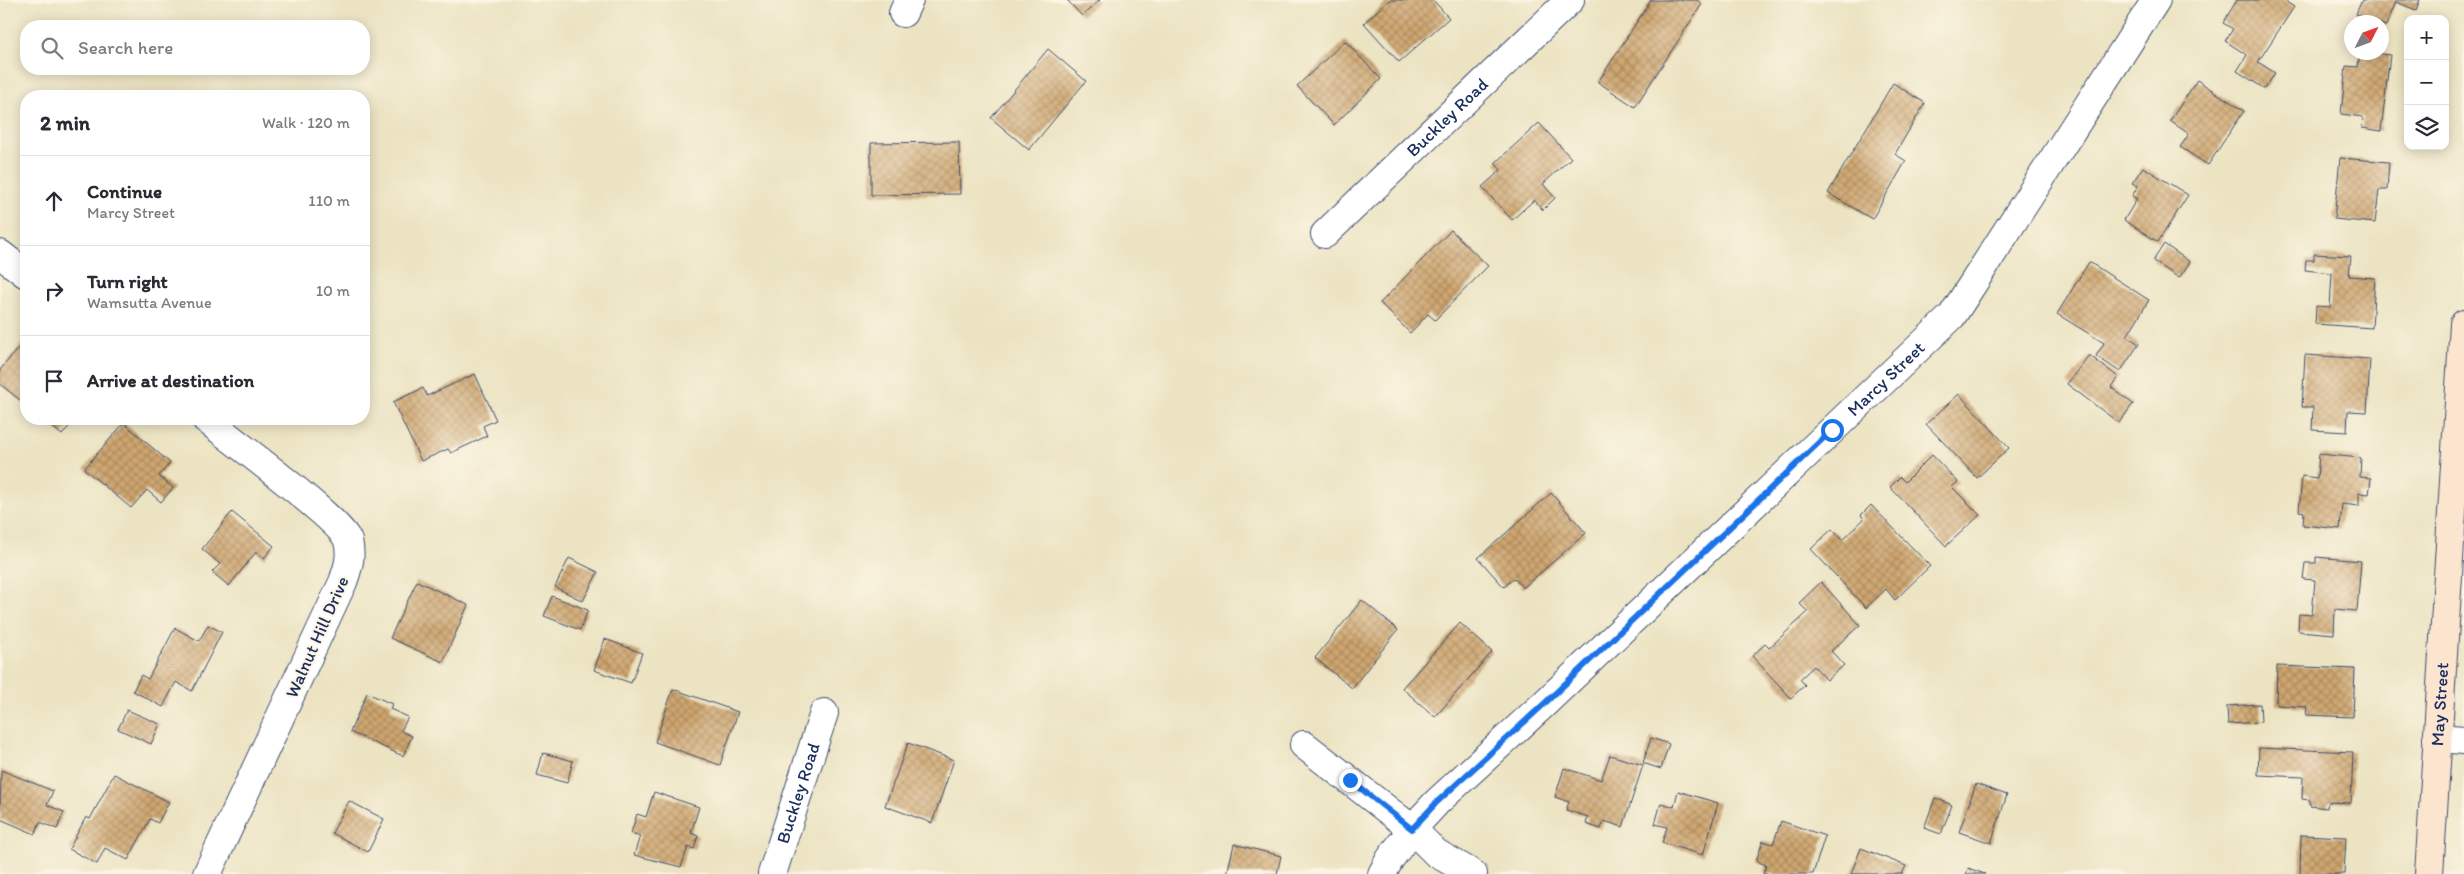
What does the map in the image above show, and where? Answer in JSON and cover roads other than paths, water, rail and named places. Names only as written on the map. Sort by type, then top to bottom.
[{"type":"street","name":"Buckley Road","points":[[1325,234],[1570,0]]},
{"type":"street","name":"Marcy Street","points":[[1382,874],[1390,859],[1412,829],[1437,802],[1544,704],[1952,316],[2156,0]]},
{"type":"street","points":[[0,254],[20,269]]},
{"type":"street","name":"May Street","points":[[2429,874],[2464,332]]},
{"type":"street","name":"Walnut Hill Drive","points":[[207,874],[343,582],[350,561],[347,540],[327,518],[213,425]]},
{"type":"street","name":"Buckley Road","points":[[772,874],[824,712]]},
{"type":"street","points":[[2437,738],[2464,740]]},
{"type":"street","points":[[1304,745],[1412,829],[1436,853],[1473,874]]}]
